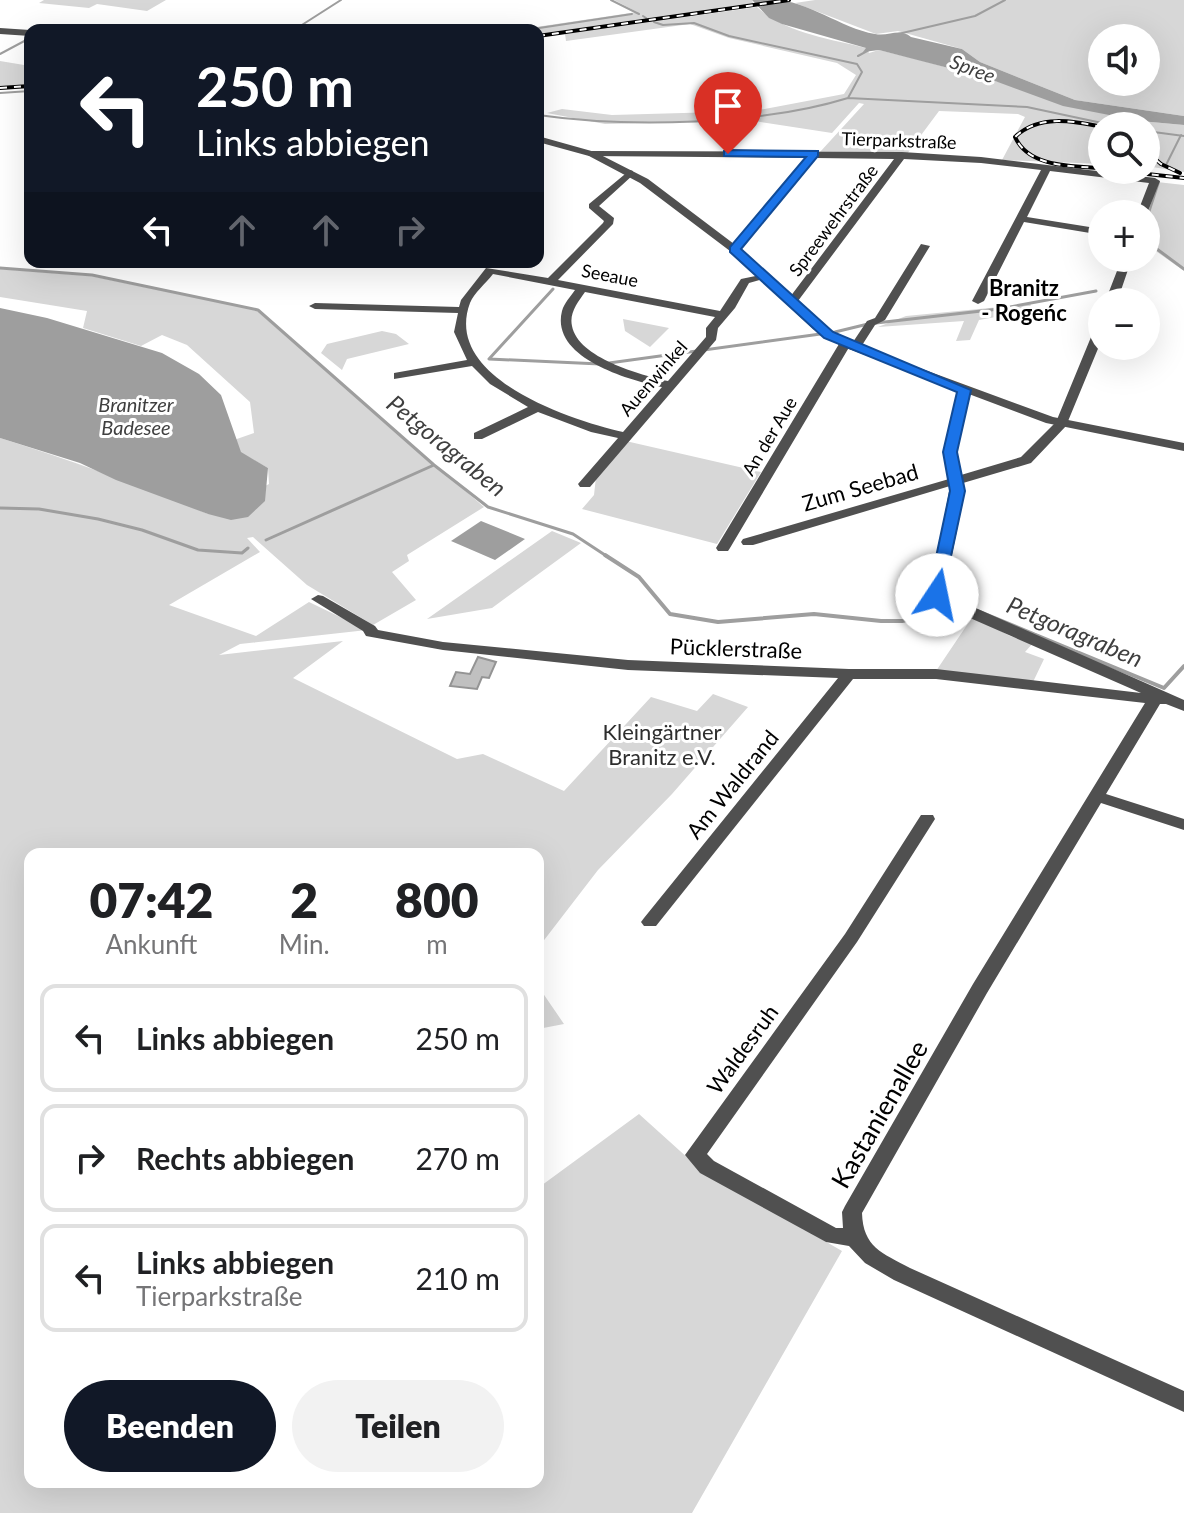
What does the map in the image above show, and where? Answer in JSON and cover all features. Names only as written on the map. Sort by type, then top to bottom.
[{"type":"street","points":[[0,31],[24,33]]},
{"type":"street","points":[[544,141],[592,154],[630,173],[734,249],[817,327],[850,346],[964,390],[1062,423],[1184,447]]},
{"type":"street","name":"Tierparkstraße","points":[[592,154],[902,155],[1155,181],[1148,200]]},
{"type":"street","points":[[734,249],[814,154]]},
{"type":"street","name":"Spreewehrstraße","points":[[791,303],[902,155]]},
{"type":"street","points":[[978,301],[1047,168]]},
{"type":"street","points":[[551,281],[608,224],[610,220],[593,206],[630,173]]},
{"type":"street","points":[[1022,219],[1088,230]]},
{"type":"street","name":"An der Aue","points":[[723,548],[850,346],[871,323],[879,320],[925,246]]},
{"type":"street","name":"Seeaue","points":[[462,310],[472,290],[490,270],[722,315]]},
{"type":"street","name":"Auenwinkel","points":[[585,484],[712,338],[712,328],[745,281],[765,277]]},
{"type":"street","points":[[582,288],[570,303],[566,323],[575,343],[603,364],[636,377],[670,385]]},
{"type":"street","points":[[315,306],[462,310]]},
{"type":"street","name":"Auenwinkel","points":[[462,310],[459,326],[463,341],[475,362],[501,388],[536,408],[594,429],[626,436]]},
{"type":"street","points":[[1062,423],[1088,359]]},
{"type":"street","points":[[398,376],[475,362]]},
{"type":"street","points":[[964,390],[950,452],[957,482],[954,511],[936,591],[943,601],[1118,677],[1159,700],[1184,706]]},
{"type":"street","points":[[478,436],[536,408]]},
{"type":"street","name":"Zum Seebad","points":[[748,542],[1026,460],[1062,423]]},
{"type":"street","name":"Pücklerstraße","points":[[318,599],[370,629],[371,633],[443,646],[644,666],[936,674],[1159,700]]},
{"type":"street","name":"Am Waldrand","points":[[650,922],[849,674]]},
{"type":"street","points":[[1108,694],[1118,677]]},
{"type":"street","name":"Kastanienallee","points":[[854,1238],[852,1212],[1096,796],[1159,700]]},
{"type":"street","points":[[1096,796],[1184,825]]},
{"type":"street","name":"Waldesruh","points":[[854,1238],[833,1236],[707,1167],[695,1155],[851,938],[927,819]]},
{"type":"street","points":[[854,1238],[872,1258],[902,1274],[1184,1402]]},
{"type":"green space","points":[[44,0],[166,0],[147,11],[97,4],[89,8],[39,3]]},
{"type":"green space","points":[[614,0],[752,0],[753,3],[544,33],[544,26],[637,12]]},
{"type":"green space","points":[[815,0],[1184,0],[1184,116],[1075,100],[980,62],[962,49],[898,31],[876,34],[795,3]]},
{"type":"green space","points":[[757,7],[794,29],[866,48],[869,53],[879,50],[916,59],[1107,112],[1088,112],[1088,163],[1002,160],[1025,117],[1018,114],[939,111],[907,154],[820,152],[864,104],[859,103],[832,133],[754,121],[605,124],[547,113],[562,109],[612,115],[754,111],[844,94],[856,75],[837,63],[729,38],[690,24],[566,41],[565,34]]},
{"type":"green space","points":[[0,61],[24,65],[24,85],[0,87]]},
{"type":"green space","points":[[1160,123],[1184,125],[1184,172],[1160,168]]},
{"type":"green space","points":[[1156,184],[1184,185],[1184,271],[1160,254],[1160,200],[1151,200]]},
{"type":"green space","name":"Kleingärtner Branitz e.V.","points":[[0,269],[91,276],[256,310],[484,507],[407,555],[409,561],[392,572],[416,600],[373,625],[307,585],[253,537],[247,538],[260,552],[169,605],[256,636],[309,602],[367,630],[240,644],[219,655],[343,641],[293,678],[457,759],[483,754],[564,791],[651,697],[697,711],[713,694],[748,707],[672,794],[598,870],[544,940],[544,848],[24,848],[24,1488],[544,1488],[544,1184],[639,1114],[700,1169],[842,1251],[692,1513],[0,1513],[0,438],[105,473],[208,514],[269,484],[268,468],[241,453],[234,440],[254,433],[250,402],[187,345],[162,335],[141,346],[83,328],[87,311],[0,297]]},
{"type":"green space","points":[[1031,304],[1029,311],[979,320],[970,340],[956,341],[964,321],[878,327],[906,316]]},
{"type":"green space","points":[[623,319],[669,328],[650,347],[625,331]]},
{"type":"green space","points":[[382,331],[396,334],[409,344],[347,359],[342,370],[321,353],[327,344]]},
{"type":"green space","points":[[627,442],[761,472],[717,544],[582,509],[594,495],[596,477]]},
{"type":"green space","points":[[552,531],[581,543],[492,608],[427,619]]},
{"type":"green space","points":[[973,616],[1010,636],[1033,643],[1025,652],[1044,659],[1033,682],[936,671]]},
{"type":"green space","points":[[544,995],[564,1024],[544,1028]]},
{"type":"water","name":"Spree","points":[[752,0],[799,4],[862,31],[880,35],[898,32],[962,49],[980,62],[1075,100],[1157,112],[1094,112],[1063,106],[987,78],[879,50],[863,52],[866,48],[769,18]]},
{"type":"water","points":[[1160,112],[1184,116],[1184,125],[1160,123]]},
{"type":"water","name":"Branitzer Badesee","points":[[0,308],[47,318],[162,353],[199,374],[221,395],[241,452],[268,468],[265,501],[248,517],[231,520],[116,480],[80,463],[0,438]]},
{"type":"water","points":[[481,521],[525,539],[495,560],[451,541]]},
{"type":"building","points":[[478,657],[496,662],[489,678],[482,677],[477,689],[450,686],[456,672],[470,674]]},
{"type":"waterway","points":[[303,24],[341,0]]},
{"type":"waterway","points":[[611,0],[639,14]]},
{"type":"waterway","points":[[898,34],[975,16],[1005,0]]},
{"type":"waterway","points":[[544,27],[632,14]]},
{"type":"waterway","points":[[654,22],[663,25],[694,23],[729,36],[857,64],[862,72],[848,98]]},
{"type":"waterway","points":[[0,54],[24,41]]},
{"type":"waterway","points":[[858,56],[869,50]]},
{"type":"waterway","points":[[0,93],[24,91]]},
{"type":"waterway","points":[[544,116],[613,122],[694,122],[776,114],[848,98]]},
{"type":"waterway","points":[[848,98],[1027,107],[1088,120]]},
{"type":"waterway","points":[[1160,133],[1181,136]]},
{"type":"waterway","points":[[1166,165],[1181,136]]},
{"type":"waterway","points":[[1153,200],[1158,184]]},
{"type":"waterway","points":[[1160,251],[1184,269]]},
{"type":"waterway","name":"Petgoragraben","points":[[0,268],[92,275],[258,310],[434,465]]},
{"type":"waterway","points":[[553,289],[489,359],[600,364]]},
{"type":"waterway","points":[[876,323],[999,309],[1088,292]]},
{"type":"waterway","points":[[609,363],[835,332],[868,324]]},
{"type":"waterway","points":[[266,540],[434,465]]},
{"type":"waterway","name":"Petgoragraben","points":[[434,465],[488,507],[573,534],[608,557]]},
{"type":"waterway","points":[[0,508],[39,509],[98,519],[142,530],[198,550],[242,553],[248,548]]},
{"type":"waterway","name":"Petgoragraben","points":[[605,555],[639,577],[670,614],[718,622],[814,614],[881,621],[902,621],[932,615],[968,615]]},
{"type":"waterway","name":"Petgoragraben","points":[[975,610],[1164,688],[1184,666]]},
{"type":"railway","points":[[544,35],[789,0]]},
{"type":"railway","points":[[0,88],[24,86]]},
{"type":"railway","points":[[1088,125],[1045,122],[1015,137],[1030,155],[1041,160],[1088,167]]},
{"type":"railway","points":[[1160,163],[1180,173]]},
{"type":"railway","points":[[1160,175],[1184,178]]},
{"type":"district","name":"Branitz - Rogeńc","points":[[1024,300]]},
{"type":"route","points":[[728,154],[814,154],[734,249],[828,335],[964,390],[950,452],[958,491],[937,595]]}]
